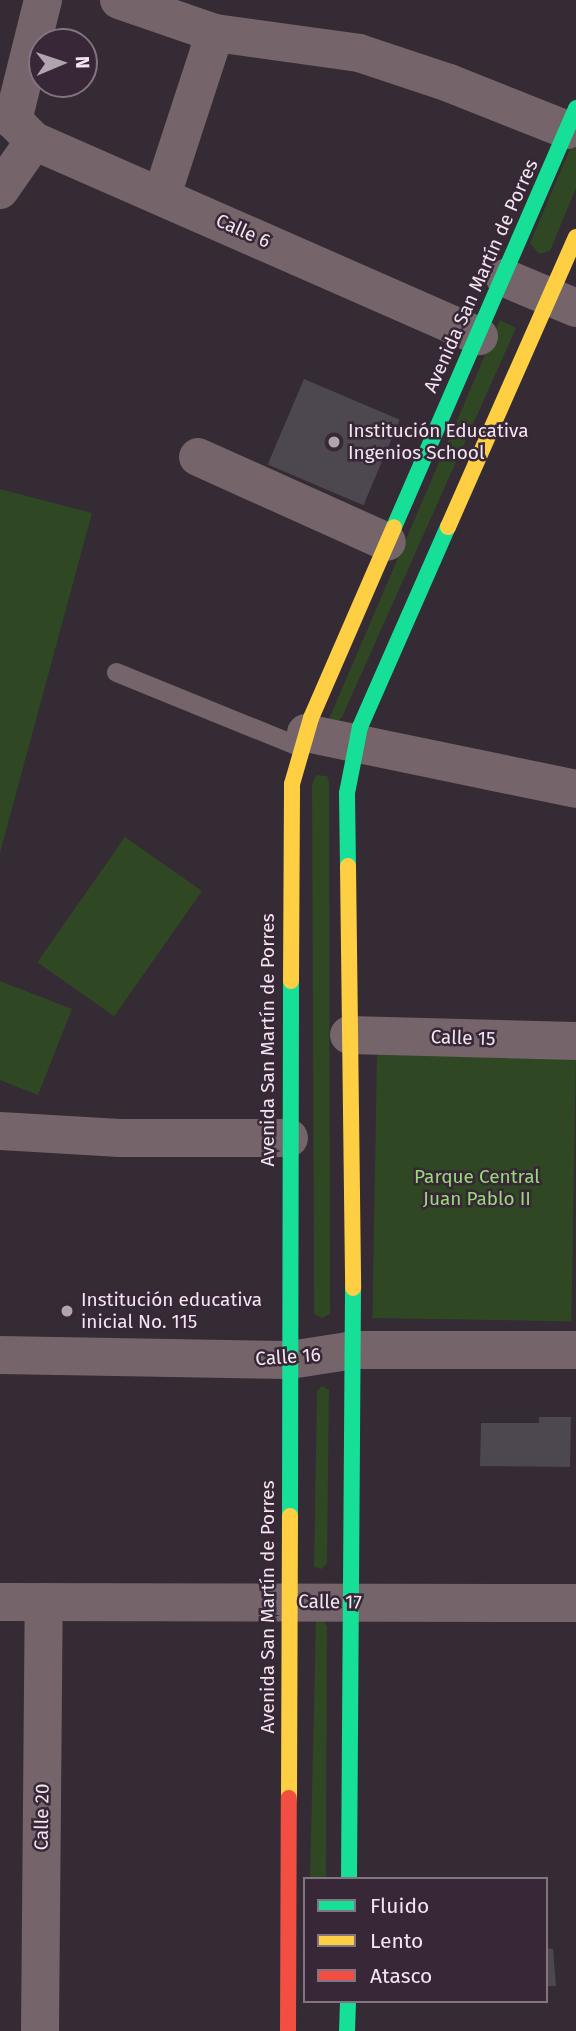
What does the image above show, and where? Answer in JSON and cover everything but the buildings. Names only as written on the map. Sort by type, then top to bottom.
[{"type":"main road","name":"Avenida San Martín de Porres","points":[[288,2031],[288,813],[303,740],[387,542],[505,278],[571,119]]},
{"type":"main road","points":[[349,1877],[354,1602],[354,1350],[347,793],[354,745],[564,302],[576,237]]},
{"type":"main road","points":[[347,2031],[348,2003]]},
{"type":"street","points":[[0,190],[23,130],[43,0]]},
{"type":"street","points":[[119,0],[215,33],[359,53],[571,119]]},
{"type":"street","points":[[162,195],[215,33]]},
{"type":"street","name":"Calle 6","points":[[23,130],[479,336]]},
{"type":"street","points":[[505,278],[564,302]]},
{"type":"street","points":[[198,457],[387,542]]},
{"type":"street","points":[[303,740],[354,745],[576,789]]},
{"type":"street","name":"Calle 15","points":[[349,1035],[576,1041]]},
{"type":"street","points":[[0,1131],[120,1138],[289,1138]]},
{"type":"street","name":"Calle 16","points":[[0,1355],[290,1360],[354,1350],[576,1350]]},
{"type":"street","name":"Calle 17","points":[[0,1602],[576,1602]]},
{"type":"street","name":"Calle 20","points":[[40,2031],[44,1602]]},
{"type":"lane","points":[[116,671],[303,740]]},
{"type":"green space","points":[[576,135],[576,188],[550,251],[539,254],[530,243]]},
{"type":"green space","points":[[500,320],[516,328],[342,717],[335,723],[329,719]]},
{"type":"green space","points":[[0,489],[92,513],[0,853]]},
{"type":"green space","points":[[316,775],[327,776],[329,782],[330,1314],[322,1318],[314,1314],[312,784]]},
{"type":"green space","points":[[125,837],[202,891],[114,1016],[37,962]]},
{"type":"green space","points":[[0,981],[72,1009],[38,1095],[0,1080]]},
{"type":"green space","name":"Parque Central Juan Pablo II","points":[[377,1054],[576,1057],[571,1321],[372,1318]]},
{"type":"green space","points":[[322,1386],[329,1390],[327,1563],[322,1569],[314,1567],[317,1391]]},
{"type":"green space","points":[[316,1617],[322,1618],[327,1627],[326,1877],[310,1877]]},
{"type":"traffic: fast","points":[[394,527],[576,108]]},
{"type":"traffic: fast","points":[[348,866],[347,793],[360,727],[448,527]]},
{"type":"traffic: fast","points":[[290,1516],[291,981]]},
{"type":"traffic: fast","points":[[349,1877],[353,1288]]},
{"type":"traffic: fast","points":[[347,2031],[348,2003]]},
{"type":"traffic: slow","points":[[448,527],[576,237]]},
{"type":"traffic: slow","points":[[291,981],[292,784],[311,718],[394,527]]},
{"type":"traffic: slow","points":[[348,866],[353,1288]]},
{"type":"traffic: slow","points":[[289,1798],[290,1516]]},
{"type":"traffic: jam","points":[[288,2031],[289,1798]]},
{"type":"place","name":"Institución Educativa Ingenios School","points":[[334,442]]},
{"type":"place","name":"Institución educativa inicial No. 115","points":[[67,1311]]}]
